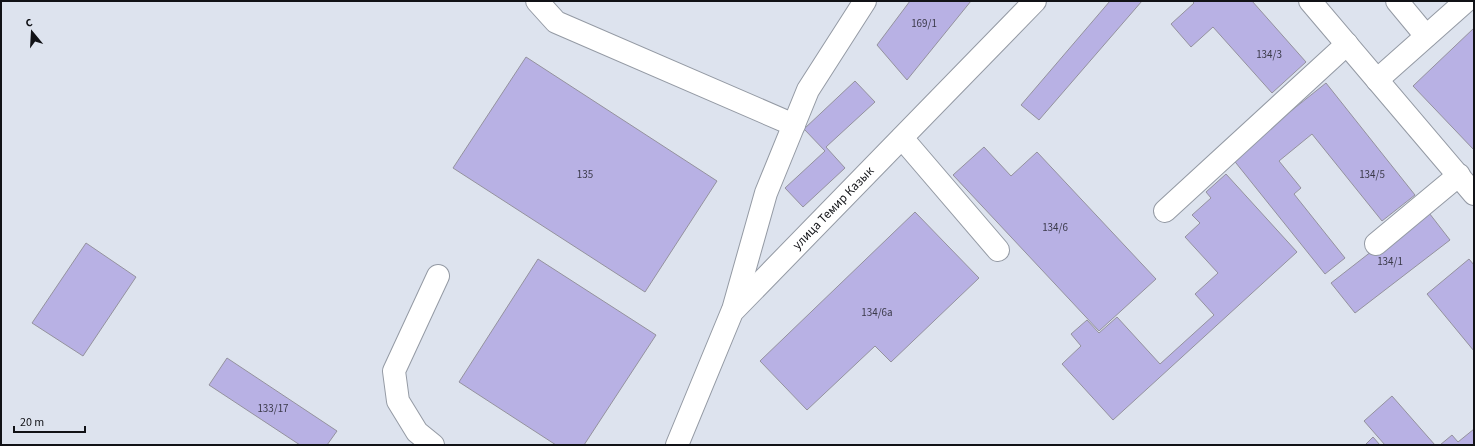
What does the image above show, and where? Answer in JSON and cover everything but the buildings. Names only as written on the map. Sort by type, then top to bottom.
[{"type":"street","points":[[537,1],[556,22],[794,125]]},
{"type":"street","points":[[732,312],[766,193],[808,90],[865,1]]},
{"type":"street","name":"улица Темир Казык","points":[[677,445],[732,312],[1035,1]]},
{"type":"street","points":[[1310,1],[1474,194]]},
{"type":"street","points":[[1397,1],[1426,36]]},
{"type":"street","points":[[1377,80],[1466,1]]},
{"type":"street","points":[[1165,211],[1347,44]]},
{"type":"street","points":[[902,138],[998,250]]},
{"type":"street","points":[[1376,244],[1459,176]]},
{"type":"street","points":[[433,445],[417,432],[398,401],[394,371],[438,276]]}]
